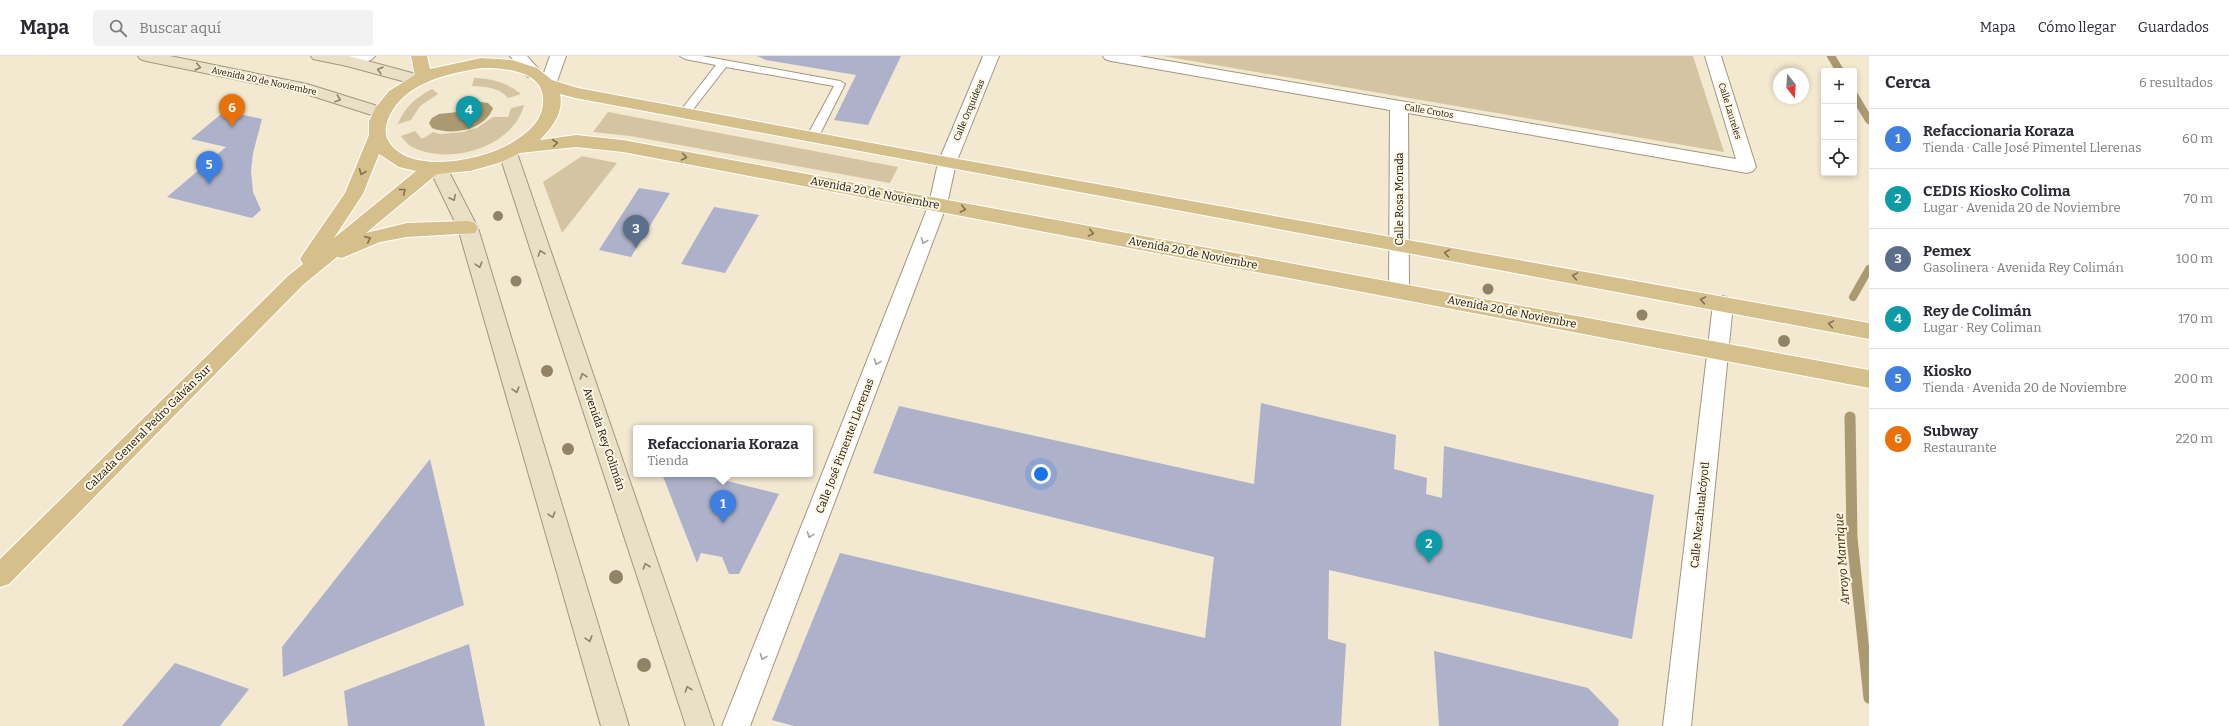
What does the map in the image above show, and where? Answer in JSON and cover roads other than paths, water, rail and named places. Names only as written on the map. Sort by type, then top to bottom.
[{"type":"main road","name":"Avenida 20 de Noviembre","points":[[146,56],[312,91],[381,113]]},
{"type":"main road","points":[[319,56],[349,61],[421,78]]},
{"type":"main road","points":[[419,56],[421,78]]},
{"type":"main road","points":[[541,78],[553,100],[551,112],[544,125],[532,137],[512,150],[486,161],[462,166],[435,168],[415,165],[390,154],[382,146],[377,136],[377,125],[381,113],[389,101],[421,78],[480,59],[519,66],[541,78],[575,93],[947,163],[1399,244],[1869,331]]},
{"type":"main road","name":"Calzada General Pedro Galván Sur","points":[[296,280],[354,194],[377,136]]},
{"type":"main road","name":"Avenida 20 de Noviembre","points":[[512,150],[576,141],[623,146],[1869,379]]},
{"type":"main road","name":"Avenida Rey Colimán","points":[[512,150],[700,726]]},
{"type":"main road","points":[[435,168],[468,228],[615,726]]},
{"type":"main road","name":"Calzada General Pedro Galván Sur","points":[[0,576],[296,280],[435,168]]},
{"type":"main road","points":[[319,261],[376,236],[407,230],[468,228]]},
{"type":"street","points":[[349,61],[367,56]]},
{"type":"street","points":[[518,56],[541,78],[558,56]]},
{"type":"street","name":"Calle Orquídeas","points":[[947,163],[991,56]]},
{"type":"street","name":"Calle Crotos","points":[[1111,56],[1748,167]]},
{"type":"street","name":"Calle Laureles","points":[[1713,56],[1748,167]]},
{"type":"street","name":"Calle Rosa Morada","points":[[1399,106],[1399,291]]},
{"type":"street","name":"Calle José Pimentel Llerenas","points":[[736,726],[938,204],[947,163]]},
{"type":"street","name":"Calle Nezahualcóyotl","points":[[1677,726],[1723,304]]},
{"type":"lane","points":[[685,56],[840,84],[812,138]]},
{"type":"lane","points":[[684,114],[723,63]]},
{"type":"waterway","name":"Arroyo Manrique","points":[[1831,56],[1838,68]]},
{"type":"waterway","name":"Arroyo Manrique","points":[[1857,100],[1869,120]]},
{"type":"waterway","name":"Arroyo Manrique","points":[[1853,297],[1869,269]]},
{"type":"waterway","name":"Arroyo Manrique","points":[[1850,417],[1852,538],[1869,698]]},
{"type":"place","name":"Subway","points":[[232,127]]},
{"type":"place","name":"Rey de Colimán","points":[[469,129]]},
{"type":"place","name":"Kiosko","points":[[209,184]]},
{"type":"place","name":"Pemex","points":[[636,248]]},
{"type":"place","name":"Refaccionaria Koraza","points":[[723,523]]},
{"type":"place","name":"CEDIS Kiosko Colima","points":[[1429,563]]}]
